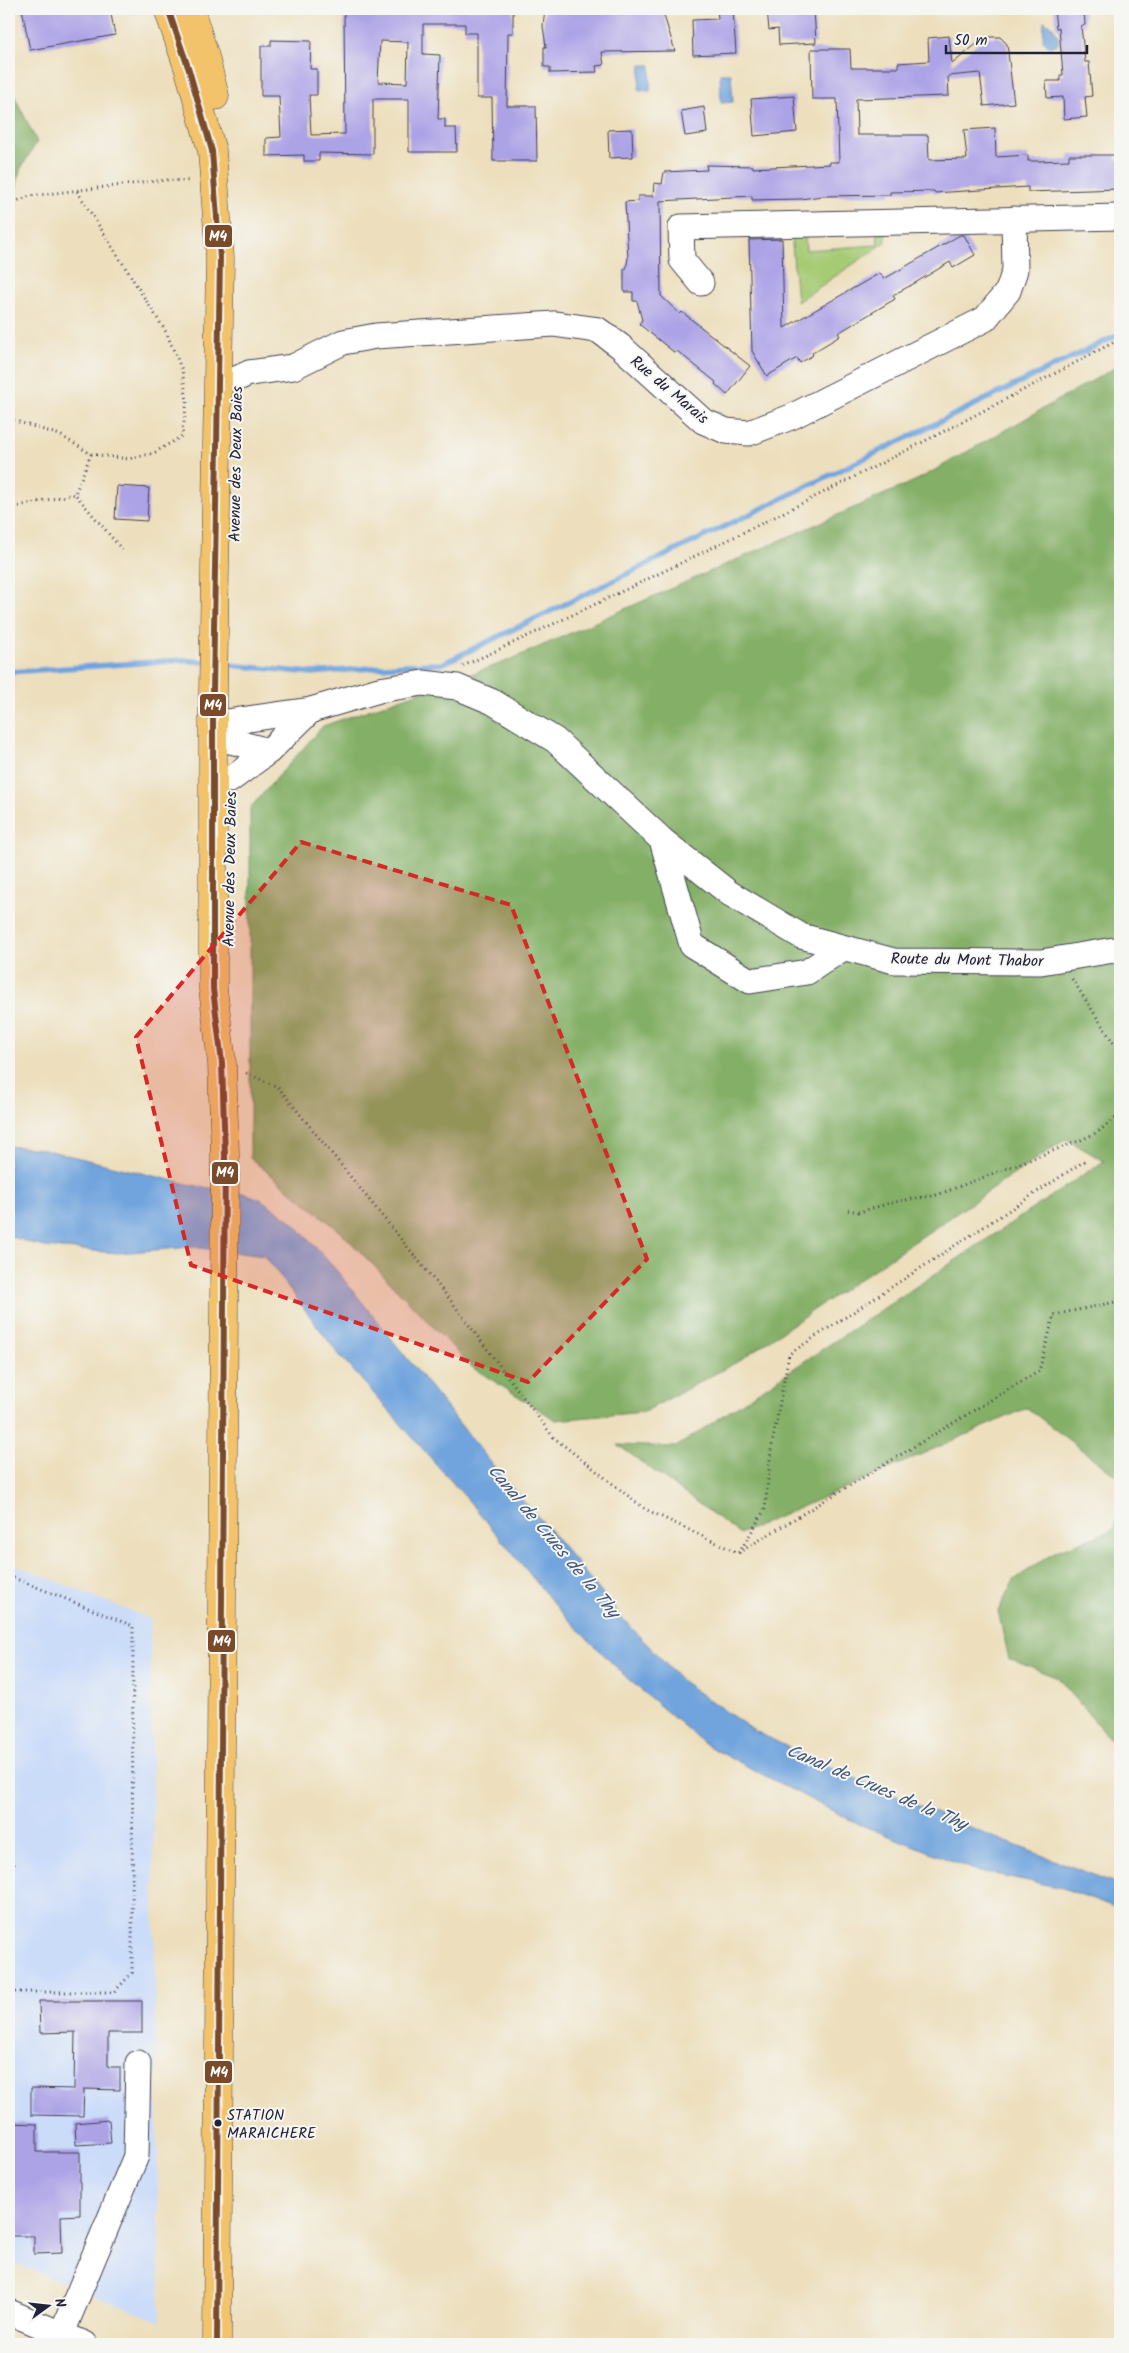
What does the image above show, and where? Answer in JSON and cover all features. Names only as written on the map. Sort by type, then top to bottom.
[{"type":"main road","name":"Avenue des Deux Baies","points":[[168,9],[189,70],[212,151],[220,258],[224,715],[213,989],[222,1063]]},
{"type":"main road","name":"Avenue des Deux Baies","points":[[190,9],[206,57],[224,136],[236,286],[236,379],[223,643]]},
{"type":"main road","name":"Avenue des Deux Baies","points":[[222,1063],[226,992],[230,780],[224,715]]},
{"type":"main road","points":[[217,2344],[225,1154],[222,1063]]},
{"type":"street","points":[[701,283],[682,260],[681,227],[1120,217]]},
{"type":"street","name":"Rue du Marais","points":[[236,379],[249,373],[293,367],[343,342],[368,338],[554,324],[598,330],[620,346],[703,420],[726,431],[749,433],[791,417],[985,319],[1008,291],[1015,270],[1014,219]]},
{"type":"street","name":"Route du Mont Thabor","points":[[224,715],[311,710],[379,690],[423,683],[457,687],[493,702],[555,740],[662,840],[729,892],[801,936],[894,961],[1041,962],[1120,949]]},
{"type":"street","name":"Route du Mont Thabor","points":[[230,780],[269,751],[311,710]]},
{"type":"street","points":[[224,715],[269,751]]},
{"type":"street","points":[[662,840],[692,945],[750,981],[807,972],[843,948]]},
{"type":"street","points":[[62,2333],[136,2156],[138,2063]]},
{"type":"street","points":[[9,2312],[84,2344]]},
{"type":"path","points":[[9,204],[30,196],[164,180],[194,181],[214,175]]},
{"type":"path","points":[[9,419],[60,434],[91,454],[130,459],[154,453],[182,436],[187,401],[182,370],[166,332],[76,191]]},
{"type":"path","points":[[459,668],[598,604],[825,491],[1120,339]]},
{"type":"path","points":[[76,494],[91,454]]},
{"type":"path","points":[[9,508],[76,494]]},
{"type":"path","points":[[76,494],[124,552]]},
{"type":"path","points":[[1060,959],[1120,1053]]},
{"type":"path","points":[[222,1063],[278,1087],[450,1301],[553,1437],[645,1509],[738,1553]]},
{"type":"path","points":[[848,1210],[859,1212],[894,1202],[937,1195],[1081,1140],[1098,1132],[1120,1114]]},
{"type":"path","points":[[738,1553],[765,1510],[771,1450],[789,1354],[1086,1160]]},
{"type":"path","points":[[738,1553],[1039,1371],[1054,1316],[1120,1301]]},
{"type":"path","points":[[9,1576],[133,1626],[133,1636],[132,1973],[114,1992],[9,1992]]},
{"type":"path","points":[[9,1884],[15,1860]]},
{"type":"highlighted area","points":[[301,842],[511,905],[647,1259],[528,1382],[191,1265],[136,1037]]},
{"type":"shaded area","points":[[9,1562],[150,1619],[160,2322],[9,2261]]},
{"type":"green space","points":[[9,85],[37,142],[20,170],[9,227]]},
{"type":"green space","points":[[877,229],[885,229],[886,242],[797,302],[791,232],[805,234],[806,250],[878,245]]},
{"type":"green space","points":[[1120,365],[1120,1479],[1027,1408],[740,1534],[618,1445],[676,1447],[1104,1161],[1066,1139],[737,1362],[644,1412],[556,1420],[473,1368],[341,1232],[250,1158],[250,808],[323,726],[505,662],[919,479]]},
{"type":"green space","points":[[1120,1504],[1120,1751],[1058,1678],[1009,1659],[998,1611],[1014,1580],[1056,1551],[1113,1530]]},
{"type":"water","points":[[1044,21],[1055,30],[1058,36],[1058,44],[1049,47],[1043,41]]},
{"type":"water","points":[[641,65],[651,65],[650,91],[639,90]]},
{"type":"water","points":[[720,74],[731,74],[733,102],[721,103]]},
{"type":"water","name":"Canal de Crues de la Thy","points":[[9,1146],[42,1149],[191,1185],[247,1194],[260,1199],[292,1221],[337,1271],[500,1474],[554,1535],[622,1618],[683,1682],[753,1730],[818,1762],[972,1829],[1120,1885],[1120,1909],[1063,1888],[975,1870],[854,1822],[706,1745],[627,1678],[561,1612],[476,1509],[336,1351],[265,1256],[191,1247],[118,1253],[44,1247],[9,1236]]},
{"type":"building","points":[[22,9],[110,9],[115,35],[30,50]]},
{"type":"building","points":[[344,9],[513,9],[513,33],[508,33],[507,106],[536,106],[537,161],[493,161],[492,98],[477,98],[477,33],[465,33],[465,24],[423,24],[423,54],[440,55],[438,119],[445,119],[445,128],[456,128],[457,152],[409,152],[409,99],[373,99],[373,154],[319,153],[319,161],[304,161],[304,155],[266,156],[266,138],[281,137],[279,96],[261,96],[261,46],[271,46],[271,40],[311,41],[310,69],[317,69],[317,95],[309,95],[311,135],[345,134]],"holes":[[[380,41],[408,42],[407,83],[378,82]]]},
{"type":"building","points":[[545,9],[662,9],[675,51],[602,52],[604,65],[596,66],[597,72],[550,73],[550,67],[544,67],[544,47],[546,47],[543,26]]},
{"type":"building","points":[[717,9],[733,9],[736,53],[693,55],[692,20],[718,19]]},
{"type":"building","points":[[767,9],[814,9],[816,43],[779,45],[778,29],[769,30]]},
{"type":"building","points":[[1054,9],[1084,9],[1085,25],[1081,26],[1085,62],[1089,62],[1092,96],[1085,97],[1087,117],[1064,119],[1063,97],[1047,98],[1046,81],[1060,81],[1060,75],[1063,75],[1059,28],[1056,28]]},
{"type":"building","points":[[949,36],[952,64],[985,37],[1000,37],[1007,44],[1014,103],[984,106],[980,73],[948,76],[949,96],[856,99],[857,135],[928,135],[929,160],[967,159],[964,130],[995,128],[996,157],[1028,155],[1028,161],[1039,161],[1069,160],[1069,155],[1116,155],[1116,160],[1120,159],[1120,189],[1028,192],[1028,187],[934,193],[934,191],[890,192],[890,195],[822,196],[801,199],[752,200],[752,196],[660,201],[661,296],[680,314],[682,312],[750,366],[727,395],[715,384],[716,382],[677,351],[675,353],[639,324],[642,320],[637,301],[633,301],[633,292],[624,292],[624,269],[626,269],[628,258],[625,202],[638,201],[638,196],[653,196],[654,183],[662,184],[664,172],[707,170],[706,165],[753,166],[753,168],[839,162],[837,99],[812,99],[811,49],[850,49],[851,68],[898,68],[898,63],[929,61],[928,38]]},
{"type":"building","points":[[794,96],[797,132],[754,136],[751,99]]},
{"type":"building","points":[[704,107],[707,133],[685,136],[681,111]]},
{"type":"building","points":[[632,129],[633,157],[609,158],[608,130]]},
{"type":"building","points":[[960,235],[964,235],[975,255],[953,268],[950,262],[893,295],[895,299],[838,333],[840,336],[812,353],[813,355],[800,363],[797,358],[767,376],[752,351],[749,240],[782,239],[784,328],[880,273],[884,279]]},
{"type":"building","points":[[117,486],[149,488],[147,521],[115,519]]},
{"type":"building","points":[[39,2001],[142,2001],[142,2033],[108,2033],[108,2067],[120,2067],[120,2090],[84,2089],[83,2116],[31,2115],[31,2088],[74,2089],[75,2032],[40,2033]]},
{"type":"building","points":[[109,2120],[111,2143],[76,2145],[75,2123]]},
{"type":"building","points":[[9,2123],[37,2124],[37,2152],[80,2152],[80,2215],[61,2216],[62,2253],[34,2254],[34,2236],[9,2236]]},
{"type":"waterway","points":[[220,664],[312,673],[442,664],[1120,334]]},
{"type":"waterway","points":[[9,672],[182,660],[205,662]]},
{"type":"transit line","name":"M4","points":[[168,9],[189,70],[212,151],[220,258],[213,693],[213,989],[222,1063],[225,1155],[217,2344]]},
{"type":"place","name":"STATION MARAICHERE","points":[[218,2123]]}]
